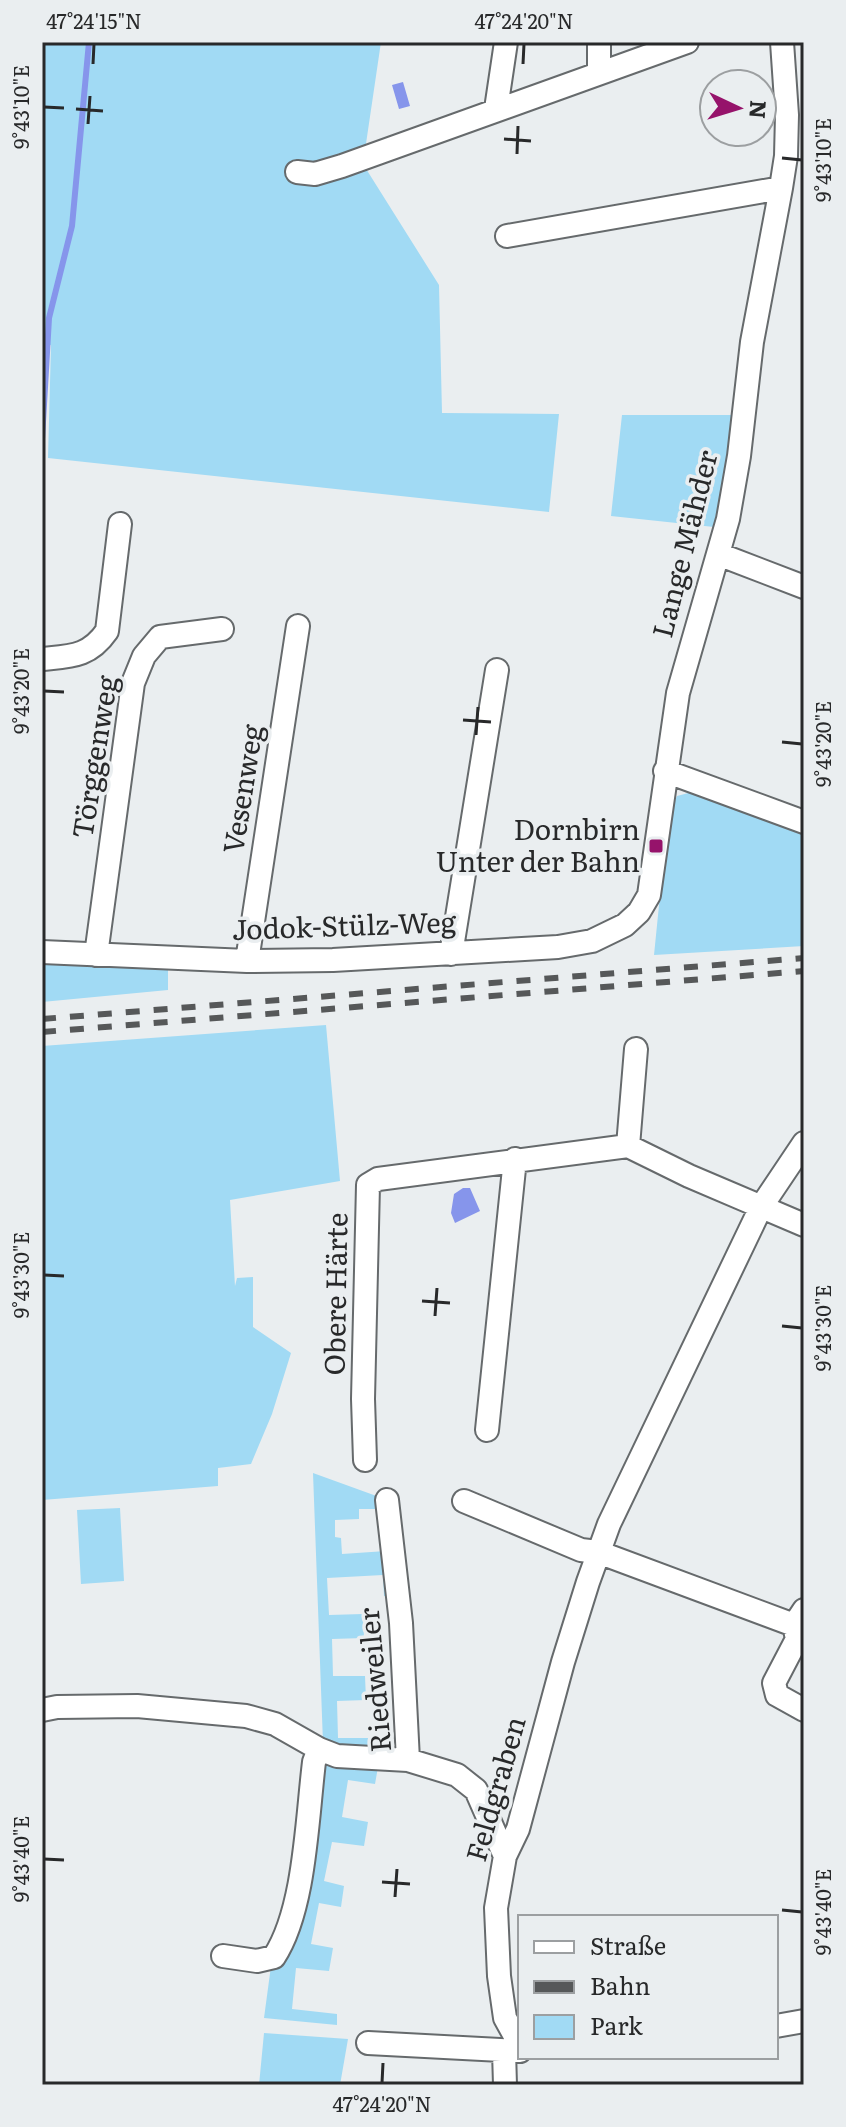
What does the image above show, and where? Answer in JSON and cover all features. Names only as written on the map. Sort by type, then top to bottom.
[{"type":"street","points":[[496,109],[506,42]]},
{"type":"street","points":[[599,42],[599,72]]},
{"type":"street","points":[[297,172],[315,174],[342,166],[687,42]]},
{"type":"street","name":"Lange Mähder","points":[[639,912],[649,895],[678,693],[728,519],[739,456],[752,342],[786,156],[787,115],[782,42]]},
{"type":"street","points":[[507,236],[781,188]]},
{"type":"street","points":[[42,659],[78,655],[97,645],[107,631],[120,524]]},
{"type":"street","points":[[718,554],[804,587]]},
{"type":"street","name":"Vesenweg","points":[[247,961],[298,626]]},
{"type":"street","name":"Törggenweg","points":[[96,955],[133,683],[144,656],[160,637],[222,629]]},
{"type":"street","points":[[451,954],[497,670]]},
{"type":"street","points":[[665,771],[804,822]]},
{"type":"street","name":"Jodok-Stülz-Weg","points":[[42,952],[247,961],[558,947],[592,941],[625,925],[639,912]]},
{"type":"street","points":[[636,1049],[628,1146],[804,1225]]},
{"type":"street","name":"Feldgraben","points":[[515,2049],[505,2018],[499,1976],[496,1908],[505,1856],[518,1829],[563,1662],[598,1552],[761,1207],[804,1143]]},
{"type":"street","name":"Obere Härte","points":[[365,1460],[363,1399],[368,1185],[378,1179],[628,1146]]},
{"type":"street","points":[[487,1430],[515,1159]]},
{"type":"street","name":"Riedweiler","points":[[387,1500],[401,1623],[408,1760],[457,1775],[476,1790],[505,1856]]},
{"type":"street","points":[[464,1501],[581,1550],[598,1552],[799,1617],[797,1639],[774,1683],[777,1695],[804,1710]]},
{"type":"street","points":[[42,1710],[137,1706],[246,1716],[275,1724],[337,1756],[408,1760]]},
{"type":"street","points":[[223,1956],[257,1961],[274,1957],[285,1941],[295,1914],[314,1762],[319,1749]]},
{"type":"street","points":[[778,2026],[804,2021]]},
{"type":"street","points":[[368,2043],[515,2049],[505,2085]]},
{"type":"green space","points":[[42,42],[381,42],[363,164],[439,285],[442,413],[559,414],[549,512],[48,458],[51,345],[42,347]]},
{"type":"green space","points":[[622,415],[736,415],[729,474],[714,527],[611,516]]},
{"type":"green space","points":[[696,791],[804,831],[804,946],[654,955],[668,816],[677,796]]},
{"type":"green space","points":[[42,960],[168,966],[168,990],[42,1002]]},
{"type":"green space","points":[[326,1025],[340,1181],[230,1200],[235,1286],[237,1278],[253,1277],[253,1327],[291,1353],[272,1414],[251,1464],[218,1468],[218,1486],[42,1500],[42,1046]]},
{"type":"green space","points":[[313,1473],[382,1498],[383,1509],[359,1509],[359,1519],[335,1520],[335,1537],[341,1538],[342,1554],[386,1551],[394,1596],[384,1596],[383,1575],[327,1578],[329,1615],[363,1614],[364,1638],[332,1639],[333,1676],[365,1676],[366,1700],[337,1701],[338,1738],[368,1738],[368,1751],[323,1743]]},
{"type":"green space","points":[[120,1508],[124,1581],[81,1584],[77,1510]]},
{"type":"green space","points":[[322,1762],[378,1767],[375,1784],[348,1780],[342,1817],[368,1822],[364,1846],[332,1842],[324,1881],[344,1886],[341,1907],[319,1903],[311,1944],[333,1948],[329,1971],[296,1968],[292,2009],[337,2014],[337,2025],[264,2018],[271,1966]]},
{"type":"green space","points":[[264,2033],[348,2039],[340,2085],[259,2085]]},
{"type":"water","points":[[403,82],[410,106],[399,109],[392,85]]},
{"type":"water","points":[[463,1188],[470,1188],[480,1211],[455,1223],[451,1213],[454,1194]]},
{"type":"waterway","points":[[42,439],[49,318],[72,226],[89,42]]},
{"type":"railway","points":[[42,1019],[804,958]]},
{"type":"railway","points":[[42,1032],[804,971]]},
{"type":"place","name":"Dornbirn Unter der Bahn","points":[[656,846]]}]
